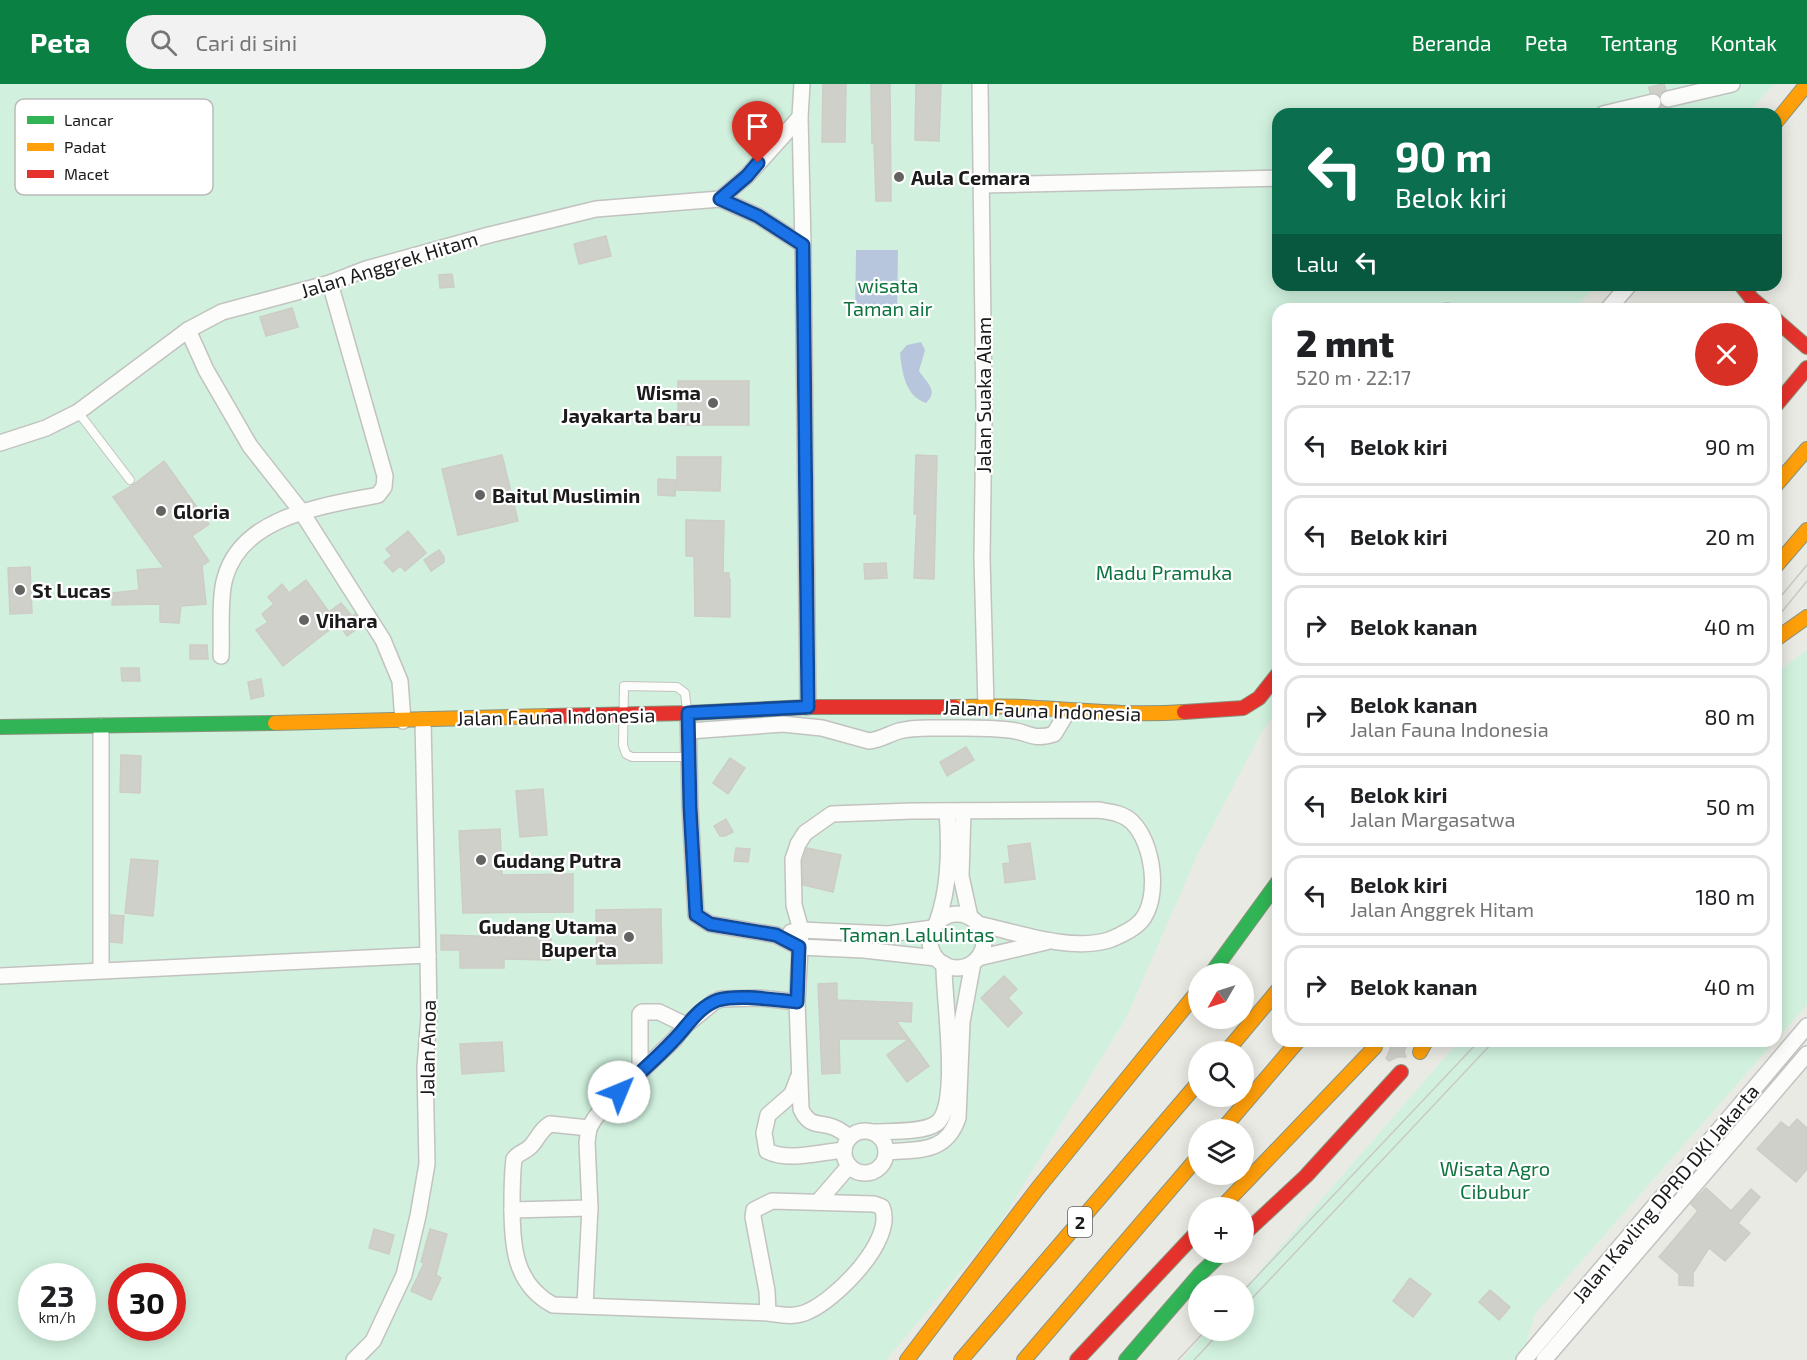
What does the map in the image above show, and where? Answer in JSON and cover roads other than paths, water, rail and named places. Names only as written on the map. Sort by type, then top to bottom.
[{"type":"main road","points":[[1782,115],[1807,84]]},
{"type":"main road","points":[[1746,291],[1757,303]]},
{"type":"main road","points":[[1782,325],[1807,346]]},
{"type":"main road","points":[[1782,398],[1804,371]]},
{"type":"main road","points":[[1782,478],[1807,449]]},
{"type":"main road","points":[[1782,559],[1807,530]]},
{"type":"main road","points":[[1782,635],[1807,617]]},
{"type":"main road","name":"Jalan Fauna Indonesia","points":[[0,727],[403,721],[688,713],[808,707],[986,707],[1161,714],[1243,708],[1259,698],[1272,682]]},
{"type":"main road","points":[[1219,963],[1272,890]]},
{"type":"main road","points":[[1235,1041],[1272,997]]},
{"type":"main road","points":[[907,1360],[1038,1188],[1188,1003]]},
{"type":"main road","points":[[1231,1119],[1293,1047]]},
{"type":"main road","points":[[1232,1197],[1375,1047]]},
{"type":"main road","points":[[1254,1225],[1306,1176],[1401,1072]]},
{"type":"main road","name":"2","points":[[961,1360],[1188,1095]]},
{"type":"main road","name":"2","points":[[1024,1360],[1188,1169]]},
{"type":"main road","points":[[1077,1360],[1188,1242]]},
{"type":"main road","points":[[1126,1360],[1212,1263]]},
{"type":"street","points":[[802,84],[800,117],[808,707]]},
{"type":"street","name":"Jalan Suaka Alam","points":[[980,84],[984,412],[982,558],[986,707]]},
{"type":"street","points":[[1627,108],[1731,84]]},
{"type":"street","points":[[720,199],[747,176],[800,117]]},
{"type":"street","points":[[981,184],[1272,178]]},
{"type":"street","name":"Jalan Anggrek Hitam","points":[[0,443],[46,428],[78,412],[188,330],[222,312],[330,284],[366,268],[489,235],[596,209],[720,199],[758,216],[803,245]]},
{"type":"street","points":[[221,656],[224,579],[231,560],[242,546],[259,531],[301,511],[378,495],[384,487],[386,476],[330,284]]},
{"type":"street","points":[[1613,303],[1624,291]]},
{"type":"street","points":[[188,330],[206,370],[250,446],[301,511],[383,640],[400,681],[403,721]]},
{"type":"street","points":[[689,730],[783,724],[822,728],[869,741],[899,731],[917,728],[983,728],[1019,731],[1040,738],[1054,734],[1068,711]]},
{"type":"street","points":[[688,713],[696,915],[710,924],[776,935],[799,947],[864,950],[940,961],[959,968],[975,961],[1049,941]]},
{"type":"street","name":"Jalan Anoa","points":[[354,1360],[373,1341],[404,1275],[427,1164],[425,1067],[429,1016],[423,720]]},
{"type":"street","points":[[101,726],[101,970]]},
{"type":"street","points":[[776,935],[801,930],[888,934],[935,925],[949,915],[963,914],[974,920],[1049,941],[1109,940],[1126,932],[1141,921],[1150,903],[1152,884],[1150,855],[1143,838],[1132,822],[1120,814],[1098,810],[832,814],[805,833],[793,859],[794,905],[801,930],[797,1002],[801,1109],[804,1116],[817,1125],[834,1127],[847,1144],[846,1161],[849,1166],[862,1173],[877,1171],[886,1160],[887,1152],[883,1140],[873,1132]]},
{"type":"street","points":[[800,1074],[792,1094],[768,1115],[764,1133],[767,1151],[776,1155],[788,1156],[847,1144],[861,1131],[915,1129],[935,1125],[943,1117],[947,1108],[949,1086],[949,1032],[940,961],[930,944],[942,909],[947,877],[947,811]]},
{"type":"street","points":[[887,1152],[937,1146],[954,1131],[958,1118],[962,1022],[975,961],[981,953],[984,941],[974,920],[960,869],[963,811]]},
{"type":"street","points":[[0,976],[428,955]]},
{"type":"street","points":[[585,1305],[590,1208],[587,1169],[589,1128],[607,1104],[707,1006],[721,999],[759,998],[797,1002]]},
{"type":"street","points":[[640,1072],[639,1021],[642,1012],[659,1012],[686,1025]]},
{"type":"street","name":"Jalan Kavling DPRD DKI Jakarta","points":[[1524,1360],[1807,1026]]},
{"type":"street","name":"Jalan Kavling DPRD DKI Jakarta","points":[[1544,1360],[1807,1053]]},
{"type":"street","points":[[589,1128],[550,1124],[541,1130],[531,1146],[515,1156],[513,1164],[512,1240],[516,1259],[525,1277],[536,1291],[553,1305],[768,1313],[794,1316],[812,1311],[867,1261],[878,1244],[883,1228],[885,1214],[882,1207],[874,1204],[772,1201],[754,1210],[753,1217],[767,1291],[768,1313]]},
{"type":"street","points":[[818,1202],[849,1166]]},
{"type":"street","points":[[512,1210],[590,1208]]},
{"type":"lane","points":[[78,412],[130,480]]},
{"type":"lane","points":[[688,713],[685,693],[677,687],[624,686],[623,745],[626,754],[632,757],[689,757]]},
{"type":"water","points":[[856,250],[898,250],[897,312],[855,312]]},
{"type":"water","points":[[921,342],[925,350],[919,371],[932,391],[926,403],[919,400],[909,389],[900,353],[907,345]]},
{"type":"tram line","points":[[1782,595],[1807,565]]},
{"type":"tram line","points":[[1782,612],[1807,581]]},
{"type":"tram line","points":[[1254,1279],[1473,1047]]},
{"type":"tram line","points":[[1254,1296],[1488,1047]]},
{"type":"tram line","points":[[1178,1360],[1196,1341]]},
{"type":"tram line","points":[[1194,1360],[1212,1341]]},
{"type":"place","name":"Aula Cemara","points":[[899,177]]},
{"type":"place","name":"Wisma Jayakarta baru","points":[[713,403]]},
{"type":"place","name":"Baitul Muslimin","points":[[480,495]]},
{"type":"place","name":"Gloria","points":[[161,511]]},
{"type":"place","name":"St Lucas","points":[[20,590]]},
{"type":"place","name":"Vihara","points":[[304,620]]},
{"type":"place","name":"Gudang Putra","points":[[481,860]]},
{"type":"place","name":"Gudang Utama Buperta","points":[[629,937]]},
{"type":"park label","name":"wisata Taman air","points":[[888,296]]},
{"type":"park label","name":"Madu Pramuka","points":[[1164,572]]},
{"type":"park label","name":"Taman Lalulintas","points":[[917,934]]},
{"type":"park label","name":"Wisata Agro Cibubur","points":[[1495,1180]]}]
